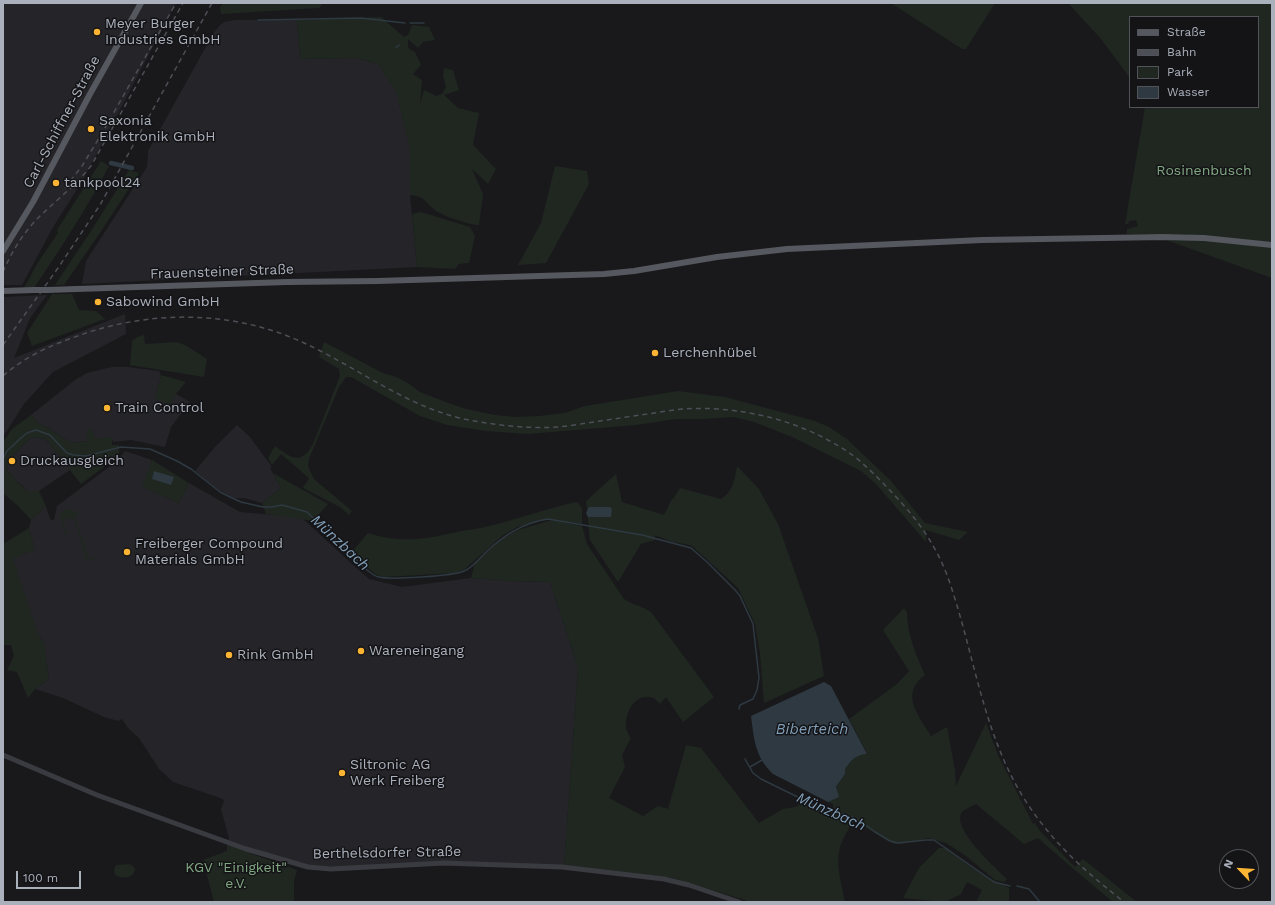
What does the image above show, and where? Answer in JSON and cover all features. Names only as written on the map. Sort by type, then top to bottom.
[{"type":"main road","name":"Carl-Schiffner-Straße","points":[[3,251],[33,202],[90,94],[141,3]]},
{"type":"main road","name":"Frauensteiner Straße","points":[[3,291],[604,274],[634,271],[717,257],[787,249],[975,241],[1163,237],[1204,238],[1272,245]]},
{"type":"street","name":"Berthelsdorfer Straße","points":[[3,755],[97,795],[246,849],[308,867],[331,869],[444,863],[562,867],[664,879],[689,885],[740,902]]},
{"type":"shaded area","points":[[3,3],[176,3],[84,178],[52,229],[22,285],[3,285]]},
{"type":"shaded area","points":[[235,20],[297,20],[300,59],[356,58],[378,64],[396,90],[410,150],[410,195],[417,267],[82,284],[86,261],[147,167],[148,151],[213,34],[224,22]]},
{"type":"shaded area","points":[[47,295],[30,318],[14,358],[125,314],[126,334],[53,372],[24,404],[3,437],[3,297]]},
{"type":"shaded area","points":[[112,367],[128,367],[159,371],[161,375],[155,398],[176,394],[190,402],[171,427],[165,447],[131,440],[113,442],[112,438],[95,439],[92,430],[88,441],[73,443],[49,428],[39,424],[31,415],[75,380],[87,373]]},
{"type":"shaded area","points":[[237,425],[250,437],[272,467],[270,468],[281,488],[262,503],[244,498],[233,498],[217,489],[195,471],[215,447]]},
{"type":"shaded area","points":[[32,437],[45,439],[56,452],[70,463],[70,470],[39,491],[27,491],[14,479],[12,474],[6,471],[12,456]]},
{"type":"shaded area","points":[[125,451],[152,460],[143,487],[179,503],[189,483],[240,512],[303,519],[369,579],[402,587],[471,578],[506,581],[550,582],[578,668],[564,867],[447,863],[338,867],[307,865],[227,842],[229,838],[221,809],[224,801],[223,799],[173,782],[159,769],[139,738],[128,728],[122,719],[118,721],[104,717],[63,698],[35,689],[49,679],[45,644],[37,632],[12,559],[35,549],[29,528],[31,520],[46,506],[50,519],[54,520],[57,506],[117,461]]},
{"type":"green space","points":[[223,3],[323,3],[319,8],[221,14],[220,7]]},
{"type":"green space","points":[[891,3],[995,3],[966,49],[962,49]]},
{"type":"green space","name":"Rosinenbusch","points":[[1068,3],[1272,3],[1272,242],[1178,234],[1127,234],[1127,229],[1138,226],[1136,220],[1129,221],[1128,224],[1125,224],[1145,108],[1259,108],[1259,16],[1129,16],[1129,77],[1101,39]]},
{"type":"green space","points":[[381,17],[404,37],[408,35],[412,25],[429,27],[435,40],[423,42],[418,48],[408,39],[408,48],[415,52],[421,65],[413,74],[422,80],[420,104],[424,90],[436,96],[442,94],[446,87],[443,76],[444,68],[453,70],[459,90],[444,95],[458,108],[479,113],[473,145],[496,169],[488,184],[472,169],[483,194],[479,225],[463,222],[444,215],[435,210],[422,198],[410,195],[410,150],[396,91],[378,64],[356,58],[300,59],[297,20]]},
{"type":"green space","points":[[101,161],[109,166],[83,213],[34,288],[24,288],[37,264],[58,233],[57,230]]},
{"type":"green space","points":[[555,166],[587,171],[589,184],[546,263],[518,265],[541,223]]},
{"type":"green space","points":[[129,170],[139,173],[64,285],[55,285],[93,228]]},
{"type":"green space","points":[[421,212],[470,227],[475,236],[469,263],[459,264],[455,269],[417,267],[412,214]]},
{"type":"green space","points":[[1166,240],[1208,240],[1272,248],[1272,278]]},
{"type":"green space","points":[[52,294],[72,294],[79,310],[96,311],[105,319],[32,346],[27,333]]},
{"type":"green space","points":[[144,335],[145,344],[177,342],[187,346],[207,359],[204,377],[130,365],[132,341],[137,337]]},
{"type":"green space","points":[[324,342],[383,373],[408,383],[420,392],[466,409],[495,415],[515,417],[565,413],[585,406],[678,391],[725,397],[815,421],[829,427],[847,439],[891,481],[925,523],[968,532],[959,540],[926,530],[926,542],[876,484],[861,471],[792,437],[754,422],[734,417],[676,419],[636,425],[528,434],[486,431],[447,425],[420,416],[351,377],[346,377],[339,387],[309,459],[308,466],[314,479],[352,511],[349,515],[340,507],[303,488],[309,478],[281,454],[272,465],[268,458],[275,446],[286,454],[296,458],[309,451],[313,444],[340,376],[339,369],[319,357]]},
{"type":"green space","points":[[161,375],[186,382],[176,394],[170,406],[155,398]]},
{"type":"green space","points":[[31,415],[39,424],[49,428],[73,443],[88,441],[85,431],[92,429],[95,439],[106,437],[112,438],[112,445],[119,445],[119,453],[117,457],[81,484],[70,470],[69,462],[56,452],[45,439],[32,437],[12,456],[6,471],[12,474],[27,491],[39,491],[46,506],[31,520],[3,493],[3,442],[12,429]]},
{"type":"green space","points":[[152,460],[189,483],[179,503],[142,487]]},
{"type":"green space","points":[[737,466],[759,489],[778,524],[818,638],[824,676],[764,703],[760,653],[755,624],[738,588],[692,546],[672,542],[655,535],[655,540],[641,544],[618,582],[590,540],[586,501],[616,474],[622,502],[664,515],[672,499],[680,488],[721,499],[731,489]]},
{"type":"green space","points":[[273,473],[328,504],[313,521],[266,514],[262,503],[281,488]]},
{"type":"green space","points":[[576,502],[582,508],[582,524],[546,519],[517,527],[502,536],[465,569],[456,573],[383,577],[375,574],[351,553],[368,533],[403,539],[426,538],[485,527]]},
{"type":"green space","points":[[67,509],[78,512],[78,515],[75,515],[89,560],[94,556],[94,560],[89,561],[88,559],[83,559],[83,556],[85,555],[74,518],[71,519],[68,517],[66,521],[63,522],[67,532],[70,531],[70,533],[66,534],[60,517],[61,512]]},
{"type":"green space","points":[[552,520],[582,526],[587,544],[624,599],[651,612],[714,697],[683,722],[666,697],[660,704],[651,697],[639,698],[635,701],[629,711],[626,722],[626,730],[631,738],[622,755],[625,767],[609,798],[643,816],[658,806],[668,809],[686,745],[701,748],[759,823],[783,809],[795,807],[805,802],[833,812],[833,804],[828,802],[834,799],[836,788],[845,774],[845,769],[857,757],[867,753],[849,719],[897,684],[909,671],[883,630],[904,608],[907,612],[907,620],[918,660],[925,675],[917,682],[913,690],[912,697],[914,705],[921,721],[931,736],[947,727],[955,770],[956,786],[986,723],[998,755],[1033,824],[1035,823],[1039,830],[1075,867],[1083,859],[1137,902],[1113,902],[1038,838],[1024,844],[976,804],[962,812],[960,819],[963,828],[968,838],[976,848],[1007,879],[1004,882],[995,880],[966,856],[946,843],[928,838],[901,844],[894,844],[854,821],[842,842],[838,860],[845,902],[751,902],[673,878],[564,865],[578,668],[550,582],[506,581],[471,578],[475,563],[503,538],[518,530]]},
{"type":"green space","points":[[29,528],[35,549],[13,559],[37,632],[45,644],[49,679],[35,689],[28,698],[17,672],[7,670],[14,656],[11,645],[4,645],[3,637],[3,544]]},
{"type":"green space","name":"KGV \"Einigkeit\" e.V.","points":[[227,842],[252,854],[297,870],[294,881],[294,902],[214,902],[203,860],[227,851]]},
{"type":"green space","points":[[939,848],[947,848],[968,865],[1009,888],[1009,902],[976,902],[982,890],[967,882],[961,894],[945,902],[903,898],[919,868]]},
{"type":"green space","points":[[130,864],[135,869],[132,875],[121,877],[115,875],[114,870],[116,865]]},
{"type":"water","points":[[154,471],[174,477],[171,485],[152,479]]},
{"type":"water","points":[[589,507],[610,507],[612,509],[611,517],[588,517],[586,513]]},
{"type":"water","name":"Biberteich","points":[[824,682],[831,686],[867,754],[854,758],[845,769],[845,774],[836,787],[839,797],[828,802],[773,774],[767,768],[756,747],[751,716]]},
{"type":"waterway","points":[[258,20],[361,18],[405,23]]},
{"type":"waterway","points":[[410,23],[424,23]]},
{"type":"waterway","points":[[111,163],[132,168]]},
{"type":"waterway","name":"Münzbach","points":[[3,459],[7,451],[21,438],[27,433],[36,430],[50,435],[67,453],[74,455],[86,456],[121,447],[150,449],[191,469],[220,492],[241,502],[263,507],[282,505],[307,512],[366,569],[374,575],[385,578],[422,577],[458,573],[467,570],[506,536],[521,527],[548,519],[642,535],[691,548],[740,596],[753,624],[759,678],[757,690],[753,699],[740,705],[739,709]]},
{"type":"waterway","name":"Münzbach","points":[[745,759],[753,773],[761,779],[814,805],[850,816],[890,841],[898,843],[934,840],[994,882],[1010,886]]},
{"type":"waterway","points":[[750,767],[762,760]]},
{"type":"waterway","name":"Münzbach","points":[[1017,886],[1029,889],[1040,902]]},
{"type":"railway","points":[[65,188],[82,166],[101,135],[176,3]]},
{"type":"railway","points":[[3,272],[17,244],[26,232],[36,220],[91,166],[183,3]]},
{"type":"railway","points":[[3,345],[58,268],[100,205],[212,3]]},
{"type":"railway","points":[[3,376],[27,358],[44,349],[100,329],[129,322],[158,318],[187,317],[217,319],[274,331],[302,342],[401,396],[442,413],[464,419],[510,426],[557,427],[681,409],[704,408],[750,413],[772,418],[816,434],[836,444],[867,467],[899,500],[926,535],[938,554],[947,575],[956,601],[993,733],[1015,783],[1028,805],[1044,827],[1062,847],[1085,870],[1124,902]]},
{"type":"place","name":"Meyer Burger Industries GmbH","points":[[97,32]]},
{"type":"place","name":"Saxonia Elektronik GmbH","points":[[91,129]]},
{"type":"place","name":"tankpool24","points":[[56,183]]},
{"type":"place","name":"Sabowind GmbH","points":[[98,302]]},
{"type":"place","name":"Lerchenhübel","points":[[655,353]]},
{"type":"place","name":"Train Control","points":[[107,408]]},
{"type":"place","name":"Druckausgleich","points":[[12,461]]},
{"type":"place","name":"Freiberger Compound Materials GmbH","points":[[127,552]]},
{"type":"place","name":"Wareneingang","points":[[361,651]]},
{"type":"place","name":"Rink GmbH","points":[[229,655]]},
{"type":"place","name":"Siltronic AG Werk Freiberg","points":[[342,773]]}]
